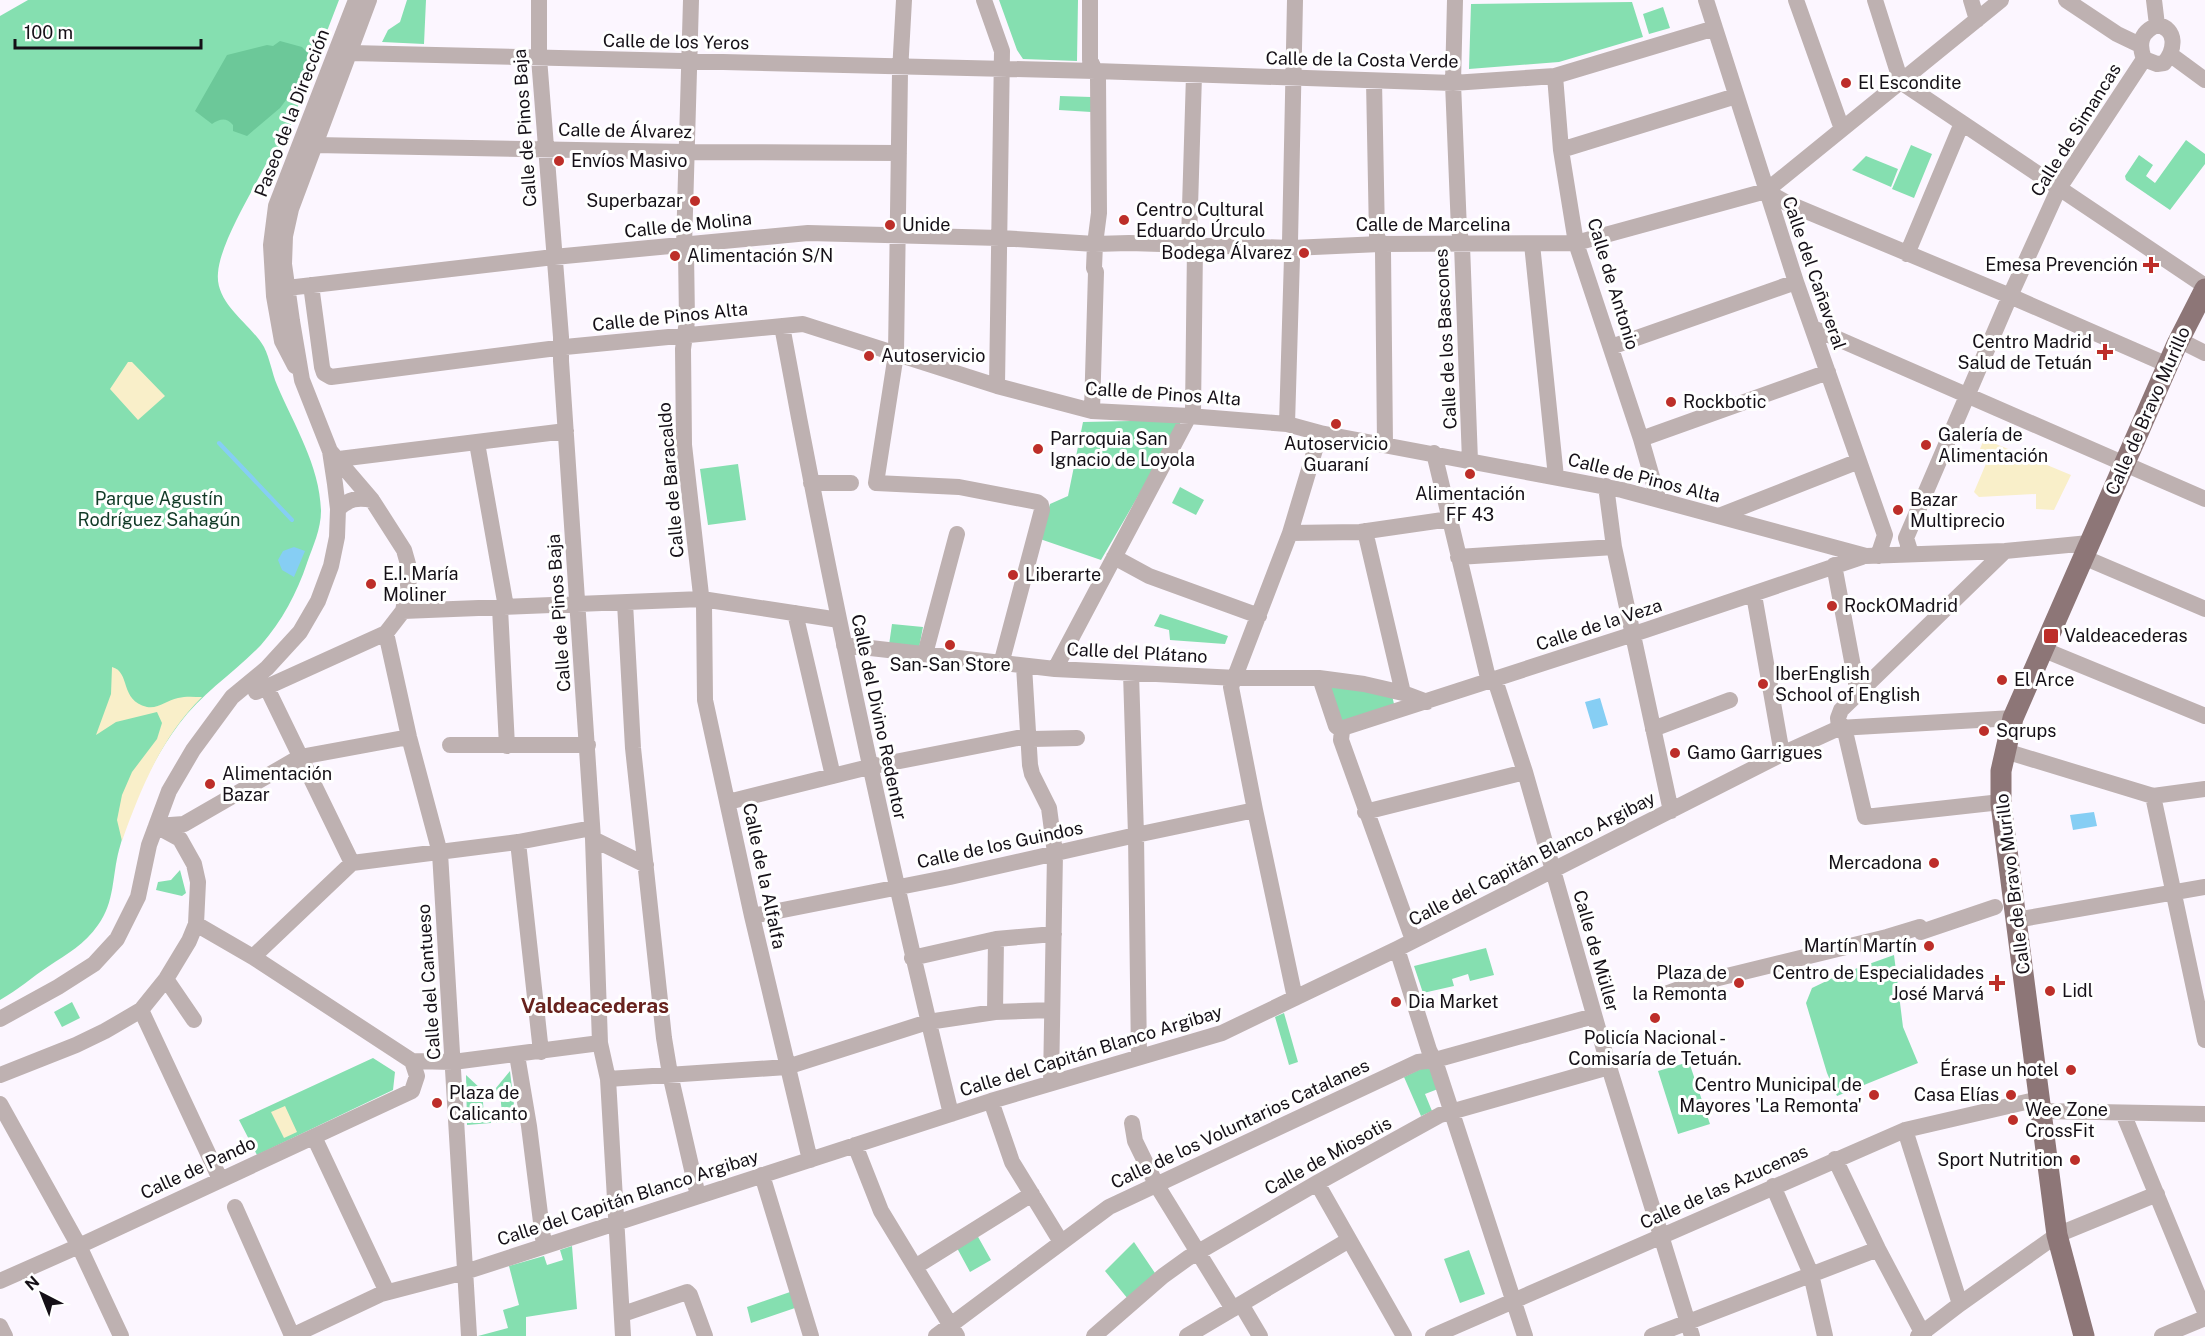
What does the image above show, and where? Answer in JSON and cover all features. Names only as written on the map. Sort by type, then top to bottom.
[{"type":"main road","name":"Calle de Bravo Murillo","points":[[2084,1336],[2057,1235],[2001,802],[2001,771],[2013,718],[2179,340],[2205,287]]},
{"type":"street","name":"Paseo de la Dirección","points":[[303,380],[282,341],[277,314],[271,261],[276,206],[356,0]]},
{"type":"street","name":"Paseo de la Dirección","points":[[220,715],[266,686],[386,633],[403,611],[409,580],[404,550],[372,500],[334,455],[306,394],[284,264],[285,236],[291,208],[369,0]]},
{"type":"street","name":"Calle de Pinos Baja","points":[[539,0],[538,58],[561,337],[593,833],[600,1043],[608,1079],[623,1336]]},
{"type":"street","name":"Calle de Baracaldo","points":[[691,0],[684,246],[687,321],[684,335],[684,445],[702,598]]},
{"type":"street","points":[[903,0],[896,354],[876,483],[959,487],[1037,502],[1041,506],[1042,510],[1001,664]]},
{"type":"street","points":[[984,0],[1002,51],[997,386]]},
{"type":"street","points":[[1090,0],[1090,60],[1098,77],[1099,213],[1094,268],[1096,272],[1092,411]]},
{"type":"street","points":[[1287,423],[1295,0]]},
{"type":"street","name":"Calle de los Bascones","points":[[1455,0],[1453,83],[1470,461]]},
{"type":"street","name":"Calle del Cañaveral","points":[[1706,0],[1796,282],[1886,535]]},
{"type":"street","points":[[1796,0],[1842,129]]},
{"type":"street","points":[[1875,0],[1900,82],[2205,287]]},
{"type":"street","points":[[1971,0],[1977,20]]},
{"type":"street","points":[[2001,0],[1766,190],[1787,203],[2168,365]]},
{"type":"street","points":[[2066,0],[2157,64],[2164,63],[2171,56],[2174,45],[2172,36],[2166,28],[2157,25],[2143,36],[2142,52]]},
{"type":"street","points":[[2154,0],[2157,25]]},
{"type":"street","name":"Calle de la Costa Verde","points":[[1001,69],[1453,83],[1555,76],[1715,28]]},
{"type":"street","name":"Calle de Simancas","points":[[1909,546],[1966,396],[2059,188],[2142,52]]},
{"type":"street","name":"Calle de los Yeros","points":[[351,53],[1001,69]]},
{"type":"street","points":[[2171,56],[2205,80]]},
{"type":"street","points":[[1055,669],[1193,412],[1195,246],[1189,240],[1194,75]]},
{"type":"street","name":"Calle de Antonio","points":[[1555,76],[1561,150],[1576,243],[1641,439],[1658,498]]},
{"type":"street","points":[[1374,81],[1377,236],[1383,251],[1385,444]]},
{"type":"street","points":[[1561,150],[1736,96]]},
{"type":"street","points":[[1906,254],[1962,123]]},
{"type":"street","name":"Calle de Álvarez","points":[[315,145],[687,152],[899,153]]},
{"type":"street","name":"Calle de Marcelina","points":[[1095,244],[1292,248],[1380,244],[1576,243],[1766,190]]},
{"type":"street","name":"Calle de Molina","points":[[287,288],[554,257],[808,233],[1000,238],[1095,244]]},
{"type":"street","points":[[1532,244],[1556,477]]},
{"type":"street","points":[[1611,347],[1796,282]]},
{"type":"street","name":"Calle de Pinos Alta","points":[[311,285],[322,367],[324,373],[331,377],[560,347],[803,324],[997,386],[1092,411],[1287,423],[1320,433],[1606,486],[1872,556],[1909,546],[2005,551],[2086,550]]},
{"type":"street","name":"Calle del Divino Redentor","points":[[782,326],[811,483],[869,767],[912,958],[951,1114]]},
{"type":"street","points":[[1813,328],[2205,499]]},
{"type":"street","points":[[2179,340],[2205,353]]},
{"type":"street","points":[[1641,439],[1828,372]]},
{"type":"street","points":[[334,455],[477,443],[566,431]]},
{"type":"street","points":[[1295,998],[1231,687],[1237,678],[1290,533],[1320,433]]},
{"type":"street","points":[[477,443],[503,607],[507,746]]},
{"type":"street","name":"Calle de Müller","points":[[1434,453],[1458,557],[1492,681],[1525,772],[1609,1067],[1689,1329]]},
{"type":"street","name":"Paseo de la Dirección","points":[[0,1019],[94,964],[117,939],[138,897],[149,845],[169,791],[193,750],[232,697],[267,668],[295,637],[318,601],[331,566],[337,537],[338,509],[334,455]]},
{"type":"street","points":[[1719,516],[1859,461]]},
{"type":"street","points":[[811,483],[851,483]]},
{"type":"street","points":[[1606,486],[1614,548],[1671,811]]},
{"type":"street","points":[[338,509],[352,499],[372,500]]},
{"type":"street","points":[[1290,533],[1365,531],[1450,519]]},
{"type":"street","points":[[1365,531],[1403,693]]},
{"type":"street","points":[[925,654],[957,534]]},
{"type":"street","points":[[1886,535],[1888,541],[1909,546]]},
{"type":"street","points":[[1872,556],[1886,535]]},
{"type":"street","points":[[1458,557],[1614,548]]},
{"type":"street","points":[[2086,550],[2205,609]]},
{"type":"street","points":[[2001,802],[1865,817],[1838,718],[1841,710],[1858,693],[2005,551]]},
{"type":"street","name":"Calle de la Veza","points":[[1342,730],[1754,595],[1834,566],[1872,556]]},
{"type":"street","points":[[1114,557],[1149,576],[1259,616]]},
{"type":"street","points":[[1834,566],[1858,693]]},
{"type":"street","points":[[1754,595],[1782,754]]},
{"type":"street","points":[[403,611],[702,598],[839,620]]},
{"type":"street","name":"Calle de la Alfalfa","points":[[702,598],[705,700],[810,1160]]},
{"type":"street","points":[[625,603],[633,748],[670,1074],[698,1196]]},
{"type":"street","points":[[795,613],[833,776]]},
{"type":"street","name":"Calle del Cantueso","points":[[386,633],[409,737],[440,853],[469,1336]]},
{"type":"street","points":[[295,637],[295,650],[299,658],[316,664]]},
{"type":"street","name":"Calle del Plátano","points":[[844,645],[1055,669],[1237,678],[1319,678],[1364,684],[1403,693],[1426,702]]},
{"type":"street","points":[[2043,649],[2205,716]]},
{"type":"street","points":[[1024,666],[1032,774],[1049,808],[1055,853],[1051,1083]]},
{"type":"street","points":[[1131,673],[1139,1057]]},
{"type":"street","points":[[1322,684],[1336,726],[1342,730],[1341,740],[1365,812],[1413,940]]},
{"type":"street","points":[[266,686],[352,863]]},
{"type":"street","points":[[1653,729],[1730,700]]},
{"type":"street","name":"Calle del Capitán Blanco Argibay","points":[[292,1336],[387,1292],[465,1272],[991,1101],[1222,1033],[1397,949],[1782,754],[1841,728],[2013,718]]},
{"type":"street","points":[[728,802],[869,767],[1028,735]]},
{"type":"street","points":[[1028,735],[1032,739],[1077,738]]},
{"type":"street","points":[[156,826],[184,825],[300,757],[409,737]]},
{"type":"street","points":[[450,745],[588,745]]},
{"type":"street","points":[[2005,751],[2153,796],[2205,789]]},
{"type":"street","points":[[1365,812],[1525,772]]},
{"type":"street","points":[[2153,796],[2205,1040]]},
{"type":"street","name":"Calle de los Guindos","points":[[753,916],[1255,810]]},
{"type":"street","points":[[0,1075],[76,1045],[141,1010],[166,979],[189,941],[196,924],[198,882],[194,864],[180,839],[156,826]]},
{"type":"street","points":[[253,957],[352,863],[593,833],[646,865]]},
{"type":"street","points":[[518,842],[541,1052]]},
{"type":"street","points":[[2016,920],[2205,887]]},
{"type":"street","points":[[1668,993],[1690,985],[1920,927],[1921,932],[1994,908]]},
{"type":"street","points":[[196,924],[253,957],[412,1060],[453,1062],[600,1043]]},
{"type":"street","points":[[912,958],[996,939],[1054,934]]},
{"type":"street","points":[[995,1012],[996,939]]},
{"type":"street","points":[[1397,949],[1525,1336]]},
{"type":"street","points":[[166,979],[194,1020]]},
{"type":"street","points":[[141,1010],[220,1179]]},
{"type":"street","points":[[608,1079],[787,1066],[928,1022],[995,1012],[1052,1010]]},
{"type":"street","name":"Calle de los Voluntarios Catalanes","points":[[936,1336],[953,1331],[1061,1242],[1109,1207],[1155,1184],[1418,1062],[1435,1060],[1594,1016]]},
{"type":"street","points":[[517,1055],[529,1126],[544,1246]]},
{"type":"street","name":"Calle de Pando","points":[[0,1281],[412,1090],[417,1076],[412,1060]]},
{"type":"street","name":"Calle de Miosotis","points":[[1100,1334],[1162,1276],[1197,1253],[1440,1115],[1609,1067]]},
{"type":"street","points":[[991,1101],[1012,1162],[1061,1242]]},
{"type":"street","points":[[0,1104],[79,1246],[121,1336]]},
{"type":"street","name":"Calle de las Azucenas","points":[[1433,1336],[1905,1130],[2040,1105],[2123,1113],[2205,1114]]},
{"type":"street","points":[[2123,1113],[2205,1312]]},
{"type":"street","points":[[1132,1123],[1134,1141],[1155,1184],[1197,1253],[1260,1336]]},
{"type":"street","points":[[1905,1130],[1960,1304]]},
{"type":"street","points":[[314,1137],[387,1292]]},
{"type":"street","points":[[855,1145],[881,1211],[953,1331]]},
{"type":"street","points":[[1835,1159],[1921,1335],[1960,1304],[2057,1235],[2157,1194]]},
{"type":"street","points":[[762,1175],[811,1336]]},
{"type":"street","points":[[1317,1183],[1404,1336]]},
{"type":"street","points":[[1773,1186],[1811,1274],[1825,1336]]},
{"type":"street","points":[[915,1267],[1032,1194]]},
{"type":"street","points":[[235,1207],[292,1336]]},
{"type":"street","points":[[1187,1336],[1349,1240]]},
{"type":"street","points":[[1652,1336],[1689,1329],[1811,1274],[1878,1249]]},
{"type":"street","points":[[622,1314],[684,1292],[690,1295],[705,1336]]},
{"type":"street","points":[[2162,1336],[2205,1318]]},
{"type":"street","points":[[0,1326],[4,1336]]},
{"type":"green space","name":"Parque Agustín Rodríguez Sahagún","points":[[28,0],[339,0],[275,166],[266,164],[245,203],[224,247],[218,273],[222,294],[228,304],[264,347],[277,385],[311,462],[320,494],[321,511],[314,544],[294,596],[276,626],[261,645],[188,713],[160,753],[143,784],[130,817],[119,850],[110,898],[98,925],[75,948],[0,1000],[0,16]]},
{"type":"green space","points":[[407,0],[426,0],[424,44],[382,42],[388,30],[400,22]]},
{"type":"green space","points":[[999,0],[1078,0],[1077,61],[1023,59],[1017,50]]},
{"type":"green space","points":[[1632,2],[1643,37],[1559,62],[1469,69],[1471,4]]},
{"type":"green space","points":[[1663,7],[1670,28],[1649,34],[1643,14]]},
{"type":"green space","points":[[280,41],[302,47],[311,56],[299,83],[280,108],[247,136],[233,131],[233,125],[228,121],[220,120],[212,124],[195,111],[227,55],[267,45],[273,46]]},
{"type":"green space","points":[[1060,96],[1091,97],[1091,112],[1059,110]]},
{"type":"green space","points":[[2186,140],[2205,154],[2205,164],[2170,210],[2126,180],[2125,176],[2139,155],[2153,165],[2146,176],[2155,183]]},
{"type":"green space","points":[[1911,145],[1932,154],[1914,198],[1892,189]]},
{"type":"green space","points":[[1866,156],[1898,169],[1891,187],[1852,170]]},
{"type":"green space","points":[[1178,420],[1181,422],[1101,560],[1040,539],[1050,504],[1068,496],[1083,422]]},
{"type":"green space","points":[[738,464],[746,520],[708,525],[700,469]]},
{"type":"green space","points":[[1180,487],[1204,500],[1196,515],[1172,503]]},
{"type":"green space","points":[[1160,614],[1228,636],[1225,644],[1170,640],[1169,630],[1154,626]]},
{"type":"green space","points":[[892,624],[923,627],[919,648],[889,645]]},
{"type":"green space","points":[[1326,683],[1392,695],[1394,704],[1341,722]]},
{"type":"green space","points":[[180,870],[186,893],[182,896],[156,890],[158,882],[171,880]]},
{"type":"green space","points":[[1486,948],[1494,975],[1470,981],[1468,974],[1452,979],[1454,986],[1423,993],[1414,966]]},
{"type":"green space","points":[[1894,955],[1903,1027],[1918,1063],[1837,1096],[1827,1073],[1806,1003],[1812,988],[1841,974]]},
{"type":"green space","points":[[72,1002],[80,1018],[62,1027],[54,1012]]},
{"type":"green space","points":[[1284,1013],[1298,1062],[1289,1065],[1275,1017]]},
{"type":"green space","points":[[373,1058],[395,1072],[393,1090],[257,1155],[239,1120]]},
{"type":"green space","points":[[1689,1062],[1710,1124],[1678,1134],[1658,1071]]},
{"type":"green space","points":[[1425,1067],[1432,1070],[1438,1089],[1425,1094],[1432,1111],[1421,1116],[1404,1077]]},
{"type":"green space","points":[[510,1071],[516,1122],[496,1123],[496,1115],[502,1114],[500,1092],[497,1092],[496,1088]]},
{"type":"green space","points":[[466,1075],[482,1090],[484,1115],[490,1116],[491,1123],[467,1125]]},
{"type":"green space","points":[[977,1235],[991,1260],[970,1272],[957,1248]]},
{"type":"green space","points":[[1134,1242],[1157,1276],[1128,1299],[1105,1271]]},
{"type":"green space","points":[[572,1246],[577,1309],[526,1317],[526,1336],[478,1336],[508,1328],[503,1310],[519,1305],[509,1266],[544,1256],[547,1265],[563,1260],[560,1250]]},
{"type":"green space","points":[[1469,1250],[1485,1294],[1460,1303],[1444,1259]]},
{"type":"green space","points":[[790,1292],[795,1308],[751,1323],[747,1307]]},
{"type":"sand","points":[[128,362],[132,362],[165,396],[138,420],[110,389]]},
{"type":"sand","points":[[1984,439],[2071,475],[2054,510],[2036,509],[2036,494],[1979,497],[1974,492],[1988,459],[1978,454]]},
{"type":"sand","points":[[112,667],[122,674],[132,698],[147,707],[155,707],[181,697],[202,697],[175,729],[154,764],[136,802],[122,841],[117,820],[122,795],[132,772],[157,739],[162,723],[157,712],[116,722],[96,735],[111,694]]},
{"type":"sand","points":[[285,1106],[297,1132],[284,1138],[271,1112]]},
{"type":"water","points":[[294,547],[305,551],[294,577],[282,570],[278,560],[283,551]]},
{"type":"water","points":[[1600,698],[1608,725],[1593,729],[1585,702]]},
{"type":"water","points":[[2094,812],[2097,826],[2073,830],[2070,815]]},
{"type":"waterway","points":[[219,443],[292,520]]},
{"type":"place","name":"El Escondite","points":[[1846,83]]},
{"type":"place","name":"Envíos Masivo","points":[[559,161]]},
{"type":"place","name":"Superbazar","points":[[695,201]]},
{"type":"place","name":"Centro Cultural Eduardo Úrculo","points":[[1124,220]]},
{"type":"place","name":"Unide","points":[[890,225]]},
{"type":"place","name":"Bodega Álvarez","points":[[1304,253]]},
{"type":"place","name":"Alimentación S/N","points":[[675,256]]},
{"type":"place","name":"Emesa Prevención","points":[[2151,265]]},
{"type":"place","name":"Centro Madrid Salud de Tetuán","points":[[2105,352]]},
{"type":"place","name":"Autoservicio","points":[[869,356]]},
{"type":"place","name":"Rockbotic","points":[[1671,402]]},
{"type":"place","name":"Autoservicio Guaraní","points":[[1336,424]]},
{"type":"place","name":"Galería de Alimentación","points":[[1926,445]]},
{"type":"place","name":"Parroquia San Ignacio de Loyola","points":[[1038,449]]},
{"type":"place","name":"Alimentación FF 43","points":[[1470,474]]},
{"type":"place","name":"Bazar Multiprecio","points":[[1898,510]]},
{"type":"place","name":"Liberarte","points":[[1013,575]]},
{"type":"place","name":"E.I. María Moliner","points":[[371,584]]},
{"type":"place","name":"RockOMadrid","points":[[1832,606]]},
{"type":"place","name":"Valdeacederas","points":[[2051,636]]},
{"type":"place","name":"San-San Store","points":[[950,645]]},
{"type":"place","name":"El Arce","points":[[2002,680]]},
{"type":"place","name":"IberEnglish School of English","points":[[1763,684]]},
{"type":"place","name":"Sqrups","points":[[1984,731]]},
{"type":"place","name":"Gamo Garrigues","points":[[1675,753]]},
{"type":"place","name":"Alimentación Bazar","points":[[210,784]]},
{"type":"place","name":"Mercadona","points":[[1934,863]]},
{"type":"place","name":"Martín Martín","points":[[1929,946]]},
{"type":"place","name":"Plaza de la Remonta","points":[[1739,983]]},
{"type":"place","name":"Centro de Especialidades José Marvá","points":[[1997,983]]},
{"type":"place","name":"Lidl","points":[[2050,991]]},
{"type":"place","name":"Dia Market","points":[[1396,1002]]},
{"type":"place","name":"Policía Nacional - Comisaría de Tetuán.","points":[[1655,1018]]},
{"type":"place","name":"Érase un hotel","points":[[2071,1070]]},
{"type":"place","name":"Centro Municipal de Mayores 'La Remonta'","points":[[1874,1095]]},
{"type":"place","name":"Casa Elías","points":[[2011,1095]]},
{"type":"place","name":"Plaza de Calicanto","points":[[437,1103]]},
{"type":"place","name":"Wee Zone CrossFit","points":[[2013,1120]]},
{"type":"place","name":"Sport Nutrition","points":[[2075,1160]]},
{"type":"district","name":"Valdeacederas","points":[[595,1006]]}]
